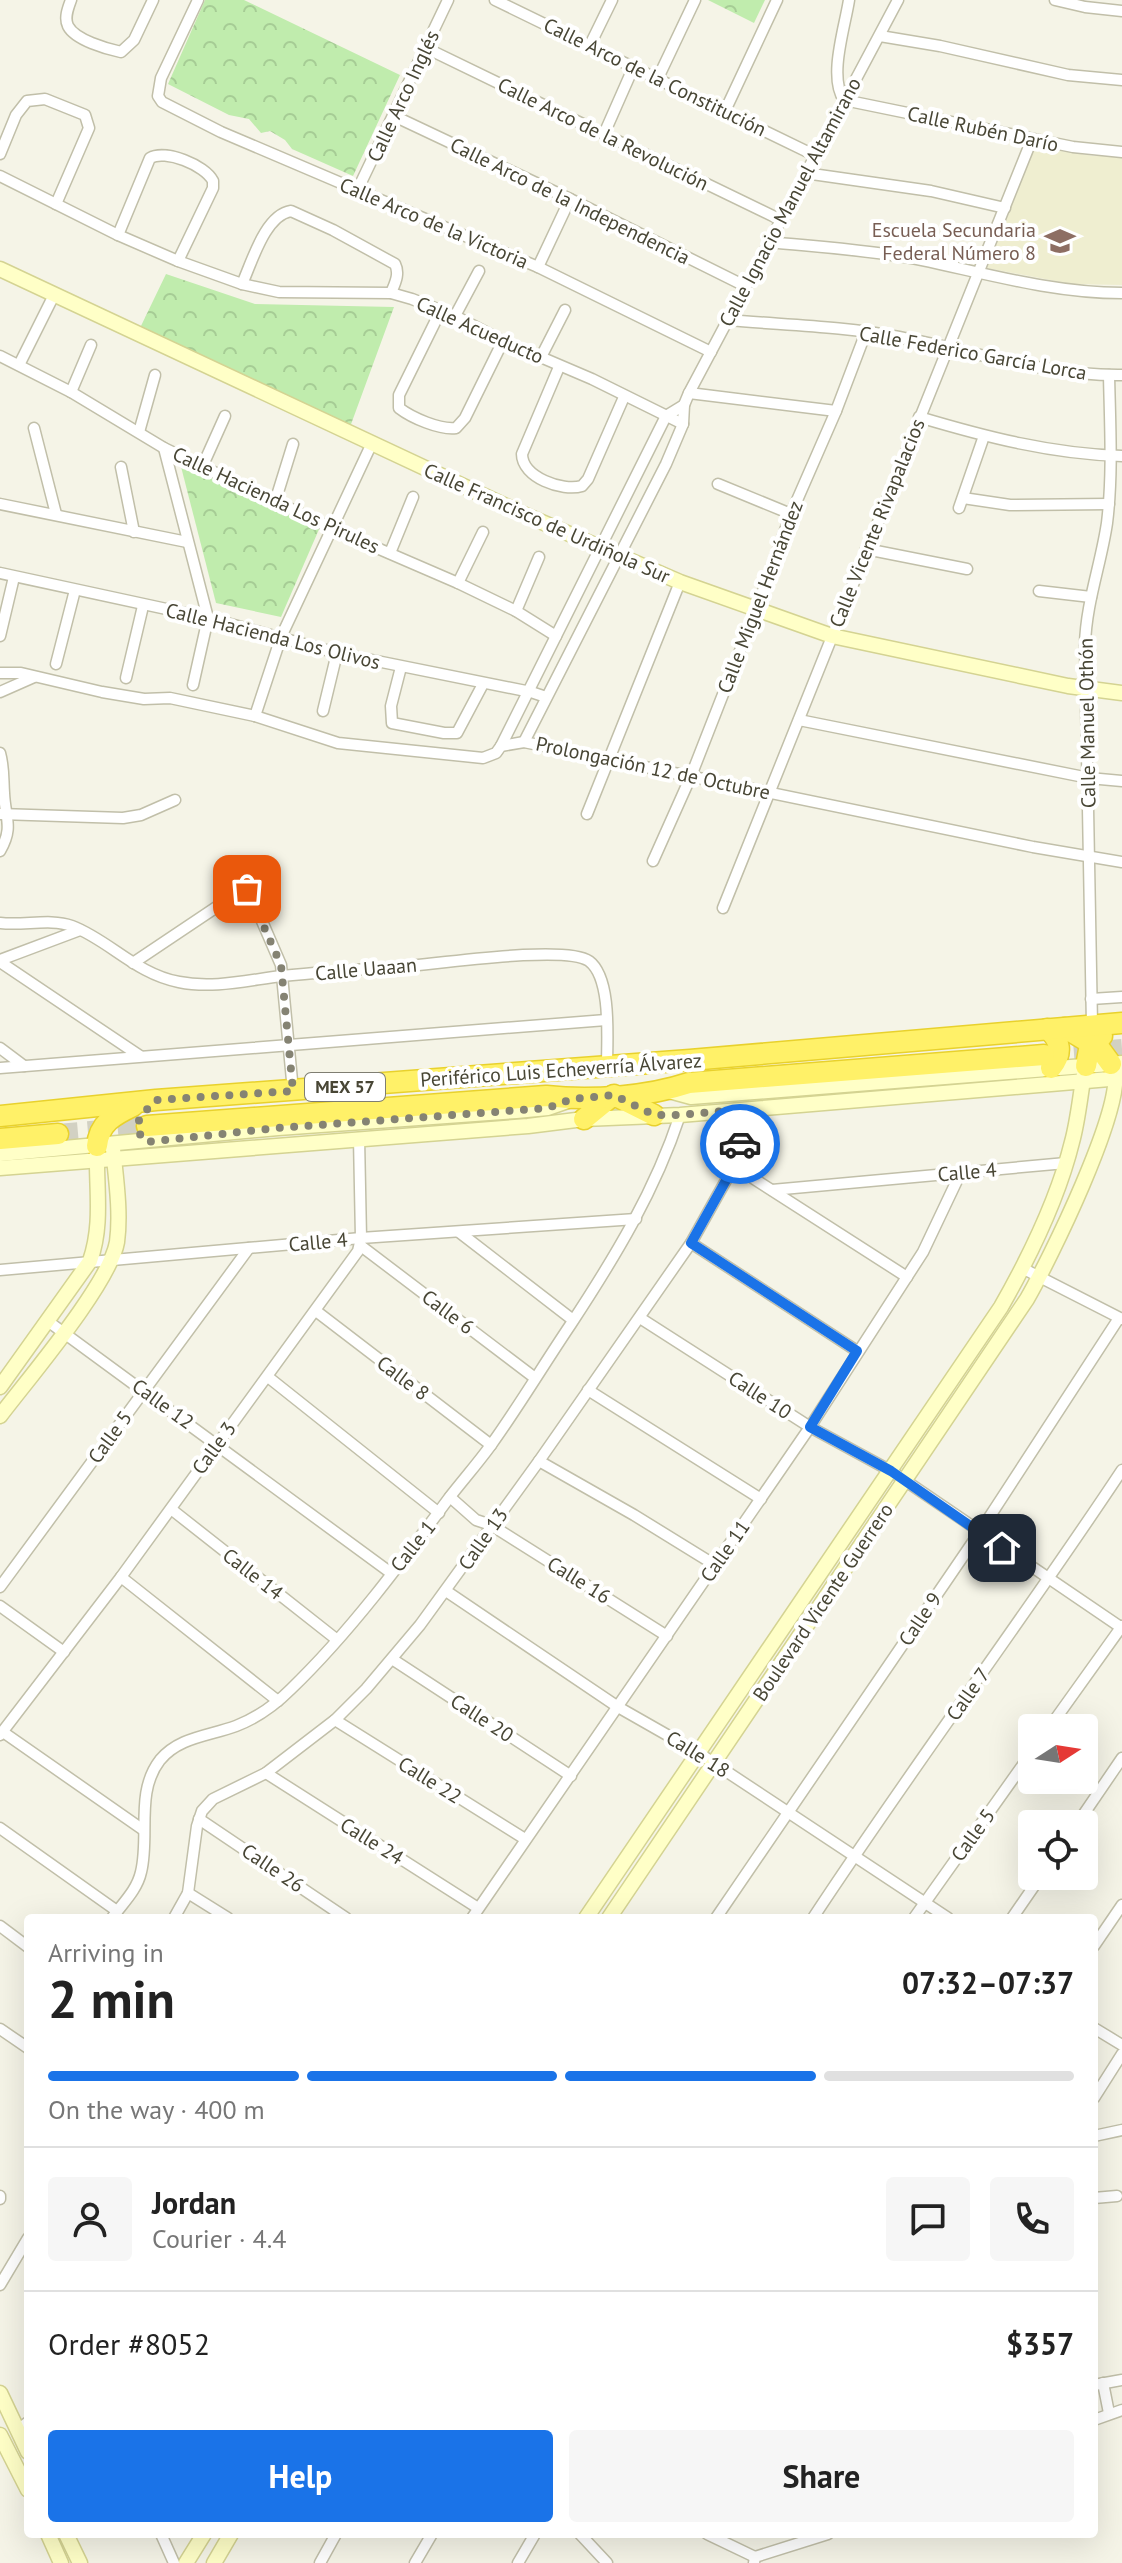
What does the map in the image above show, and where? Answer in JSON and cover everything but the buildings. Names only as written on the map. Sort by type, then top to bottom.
[{"type":"highway","name":"Periférico Luis Echeverría Álvarez","points":[[0,1116],[73,1107],[1056,1028],[1093,1034],[1122,1023]]},
{"type":"highway","points":[[1048,1062],[1059,1055],[1056,1028]]},
{"type":"highway","points":[[1093,1034],[1118,1071]]},
{"type":"highway","points":[[1084,1073],[1093,1034]]},
{"type":"highway","name":"Periférico Luis Echeverría Álvarez","points":[[147,1134],[546,1096],[572,1099],[667,1091],[689,1083],[1048,1062]]},
{"type":"highway","points":[[584,1119],[613,1096],[654,1115]]},
{"type":"highway","points":[[147,1134],[139,1133],[139,1118],[150,1101]]},
{"type":"highway","points":[[104,1147],[116,1115],[150,1101]]},
{"type":"highway","points":[[73,1107],[87,1113],[104,1147]]},
{"type":"highway","points":[[0,1139],[59,1142],[70,1136],[70,1127],[59,1113],[50,1111]]},
{"type":"street","points":[[71,0],[66,17],[73,32],[121,52],[134,40],[153,0]]},
{"type":"street","name":"Calle Arco de la Victoria","points":[[198,0],[161,78],[158,96],[174,109],[538,267],[711,352]]},
{"type":"street","name":"Calle Arco Inglés","points":[[357,191],[448,0]]},
{"type":"street","name":"Calle Arco de la Constitución","points":[[495,0],[814,155]]},
{"type":"street","points":[[523,13],[530,0]]},
{"type":"street","points":[[590,45],[612,0]]},
{"type":"street","points":[[658,78],[695,0]]},
{"type":"street","points":[[725,111],[777,0]]},
{"type":"street","points":[[844,100],[837,79],[849,0]]},
{"type":"street","name":"Calle Ignacio Manuel Altamirano","points":[[524,742],[616,556],[666,464],[683,424],[684,405],[689,393],[898,0]]},
{"type":"street","points":[[1055,0],[1107,5],[1122,11]]},
{"type":"street","points":[[880,36],[1068,75],[1122,80]]},
{"type":"street","name":"Calle Arco de la Revolución","points":[[426,48],[781,220]]},
{"type":"street","points":[[604,134],[634,66]]},
{"type":"street","points":[[0,154],[16,115],[27,101],[45,99],[85,115],[89,128],[56,204]]},
{"type":"street","name":"Calle Rubén Darío","points":[[844,100],[1073,147],[1122,152]]},
{"type":"street","name":"Calle Arco de la Independencia","points":[[394,116],[745,286]]},
{"type":"street","name":"Calle Vicente Rivapalacios","points":[[723,908],[1032,139]]},
{"type":"street","points":[[118,235],[150,158],[161,154],[171,156],[205,171],[213,181],[213,188],[178,261]]},
{"type":"street","points":[[805,173],[919,189],[1005,208]]},
{"type":"street","name":"Calle Acueducto","points":[[0,176],[118,235],[242,284],[279,292],[391,293],[441,310],[683,424]]},
{"type":"street","points":[[538,267],[570,199]]},
{"type":"street","points":[[242,284],[269,225],[276,216],[291,211],[395,264],[397,278],[391,293]]},
{"type":"street","points":[[769,242],[900,256],[1075,290],[1122,293]]},
{"type":"street","name":"Calle Francisco de Urdiñola Sur","points":[[0,269],[616,556],[680,582],[832,636],[1085,689],[1122,693]]},
{"type":"street","points":[[455,316],[479,271]]},
{"type":"street","points":[[19,365],[54,295]]},
{"type":"street","points":[[441,310],[399,395],[399,408],[405,412],[447,429],[456,428],[465,418],[503,341]]},
{"type":"street","points":[[541,357],[565,310]]},
{"type":"street","name":"Calle Federico García Lorca","points":[[728,320],[866,332],[1041,369],[1122,375]]},
{"type":"street","name":"Calle Miguel Hernández","points":[[653,861],[691,776],[791,514],[866,332]]},
{"type":"street","points":[[71,392],[91,345]]},
{"type":"street","name":"Calle Hacienda Los Pirules","points":[[0,356],[71,392],[164,448],[333,529],[458,583],[516,611],[556,636]]},
{"type":"street","points":[[559,367],[522,454],[522,461],[530,473],[566,487],[582,486],[588,479],[624,397]]},
{"type":"street","points":[[139,432],[155,375]]},
{"type":"street","name":"Calle Manuel Othón","points":[[1093,1034],[1086,627],[1116,456],[1109,375]]},
{"type":"street","points":[[689,393],[836,411]]},
{"type":"street","points":[[501,746],[531,692],[666,416],[684,405]]},
{"type":"street","points":[[203,465],[225,416]]},
{"type":"street","points":[[919,417],[1036,448],[1116,456]]},
{"type":"street","points":[[34,428],[56,514]]},
{"type":"street","points":[[984,436],[961,503],[1109,504]]},
{"type":"street","points":[[255,716],[281,637],[372,443]]},
{"type":"street","points":[[275,502],[293,444]]},
{"type":"street","points":[[164,448],[208,618],[193,685]]},
{"type":"street","points":[[121,467],[134,532]]},
{"type":"street","points":[[718,484],[791,514]]},
{"type":"street","points":[[390,553],[413,497]]},
{"type":"street","points":[[0,504],[187,542]]},
{"type":"street","points":[[458,583],[483,532]]},
{"type":"street","points":[[866,549],[967,569]]},
{"type":"street","points":[[516,611],[539,557]]},
{"type":"street","name":"Calle Hacienda Los Olivos","points":[[0,573],[208,618],[337,653],[546,697]]},
{"type":"street","points":[[0,636],[14,577]]},
{"type":"street","points":[[587,814],[680,582]]},
{"type":"street","points":[[56,664],[75,590]]},
{"type":"street","points":[[1039,591],[1091,597]]},
{"type":"street","points":[[126,678],[143,606]]},
{"type":"street","points":[[323,711],[337,653]]},
{"type":"street","points":[[401,667],[390,714],[392,723],[403,726],[457,733],[483,684]]},
{"type":"street","name":"Prolongación 12 de Octubre","points":[[0,673],[21,673],[144,699],[170,698],[255,716],[338,743],[483,758],[496,753],[501,746],[524,742],[1122,862]]},
{"type":"street","points":[[0,692],[34,677]]},
{"type":"street","points":[[799,720],[1089,778],[1122,781]]},
{"type":"street","points":[[0,753],[5,775],[2,794],[8,837],[0,851]]},
{"type":"street","points":[[4,814],[123,818],[141,815],[175,800]]},
{"type":"street","points":[[133,963],[247,889],[273,943],[283,976],[293,1091]]},
{"type":"street","name":"Calle Uaaan","points":[[0,923],[54,922],[80,930],[162,978],[207,985],[526,956],[576,955],[589,961],[603,984],[607,1066]]},
{"type":"street","points":[[0,961],[80,930]]},
{"type":"street","points":[[0,961],[140,1056]]},
{"type":"street","points":[[1091,999],[1122,997]]},
{"type":"street","points":[[0,1068],[606,1020]]},
{"type":"street","points":[[0,1048],[24,1066]]},
{"type":"street","name":"Periférico Luis Echeverría Álvarez","points":[[1048,1062],[1084,1073]]},
{"type":"street","name":"Periférico Luis Echeverría Álvarez","points":[[0,1154],[59,1142],[104,1147],[359,1138],[584,1119],[680,1115],[1118,1071]]},
{"type":"street","name":"Boulevard Vicente Guerrero","points":[[612,1914],[905,1482],[1040,1276],[1099,1155],[1113,1108],[1118,1071]]},
{"type":"street","name":"Boulevard Vicente Guerrero","points":[[589,1914],[965,1363],[1022,1268],[1066,1163],[1084,1073]]},
{"type":"street","name":"Calle 13","points":[[199,1819],[213,1799],[266,1773],[335,1720],[392,1659],[446,1591],[691,1243],[734,1166],[747,1109]]},
{"type":"street","name":"Calle 1","points":[[115,1914],[139,1880],[143,1859],[142,1829],[154,1769],[171,1749],[181,1743],[247,1721],[278,1701],[336,1639],[391,1573],[491,1445],[607,1270],[670,1148],[680,1115]]},
{"type":"street","name":"Periférico Luis Echeverría Álvarez","points":[[0,1168],[104,1147],[147,1134]]},
{"type":"street","points":[[359,1138],[361,1242]]},
{"type":"street","points":[[0,1416],[112,1260],[117,1242],[117,1222],[104,1147]]},
{"type":"street","points":[[0,1387],[90,1261],[96,1245],[104,1147]]},
{"type":"street","name":"Calle 4","points":[[772,1190],[1066,1163]]},
{"type":"street","points":[[734,1166],[907,1277]]},
{"type":"street","name":"Calle 11","points":[[475,1913],[810,1427],[907,1277],[936,1228],[961,1172]]},
{"type":"street","name":"Calle 4","points":[[0,1270],[636,1219]]},
{"type":"street","points":[[459,1232],[573,1320]]},
{"type":"street","name":"Calle 3","points":[[1,1734],[268,1377],[361,1242]]},
{"type":"street","name":"Calle 6","points":[[361,1242],[535,1378]]},
{"type":"street","points":[[691,1243],[857,1351]]},
{"type":"street","name":"Calle 5","points":[[0,1587],[249,1248]]},
{"type":"street","points":[[1022,1268],[1121,1318]]},
{"type":"street","name":"Calle 8","points":[[316,1311],[491,1445]]},
{"type":"street","name":"Calle 10","points":[[640,1318],[810,1427],[891,1471],[1122,1627]]},
{"type":"street","name":"Calle 9","points":[[719,1914],[979,1533],[1121,1318]]},
{"type":"street","name":"Calle 12","points":[[49,1322],[391,1573]]},
{"type":"street","points":[[268,1377],[439,1513]]},
{"type":"street","points":[[588,1390],[761,1499]]},
{"type":"street","points":[[539,1461],[715,1565]]},
{"type":"street","name":"Calle 7","points":[[816,1914],[1122,1470]]},
{"type":"street","name":"Calle 16","points":[[450,1497],[476,1520],[491,1525],[667,1636]]},
{"type":"street","name":"Calle 14","points":[[171,1509],[336,1639]]},
{"type":"street","points":[[121,1577],[278,1701]]},
{"type":"street","name":"Calle 18","points":[[446,1591],[618,1707],[697,1752],[942,1914]]},
{"type":"street","points":[[0,1606],[64,1652]]},
{"type":"street","points":[[1059,1714],[1122,1627]]},
{"type":"street","name":"Calle 20","points":[[392,1659],[571,1776]]},
{"type":"street","name":"Calle 22","points":[[335,1720],[525,1839]]},
{"type":"street","points":[[1,1734],[142,1829]]},
{"type":"street","points":[[1087,1810],[1122,1758]]},
{"type":"street","name":"Calle 5","points":[[917,1914],[1018,1772]]},
{"type":"street","name":"Calle 24","points":[[266,1773],[475,1913]]},
{"type":"street","points":[[176,1914],[188,1893],[199,1819]]},
{"type":"street","name":"Calle 26","points":[[199,1819],[340,1914]]},
{"type":"street","points":[[0,1828],[115,1914]]},
{"type":"street","points":[[1015,1914],[1031,1890]]},
{"type":"street","points":[[188,1893],[222,1914]]},
{"type":"street","points":[[1098,1940],[1122,1905]]},
{"type":"street","points":[[0,1926],[24,1944]]},
{"type":"street","points":[[0,2029],[24,2045]]},
{"type":"street","points":[[1098,2030],[1122,2045]]},
{"type":"street","points":[[1098,2092],[1122,2054]]},
{"type":"street","points":[[1098,2135],[1122,2130]]},
{"type":"street","points":[[1098,2198],[1117,2196]]},
{"type":"street","points":[[0,2285],[24,2245]]},
{"type":"street","points":[[1109,2413],[1098,2384],[1122,2380]]},
{"type":"street","points":[[0,2393],[23,2426]]},
{"type":"street","points":[[1098,2418],[1122,2410]]},
{"type":"street","points":[[0,2435],[24,2482]]},
{"type":"street","points":[[50,2538],[61,2563]]},
{"type":"street","points":[[68,2538],[80,2563]]},
{"type":"street","points":[[163,2538],[174,2563]]},
{"type":"street","points":[[186,2563],[202,2538]]},
{"type":"street","points":[[214,2563],[229,2538]]},
{"type":"street","points":[[320,2563],[334,2538]]},
{"type":"street","points":[[415,2563],[430,2538]]},
{"type":"street","points":[[518,2563],[533,2538]]},
{"type":"street","points":[[584,2538],[607,2563]]},
{"type":"street","points":[[714,2538],[754,2560],[817,2538]]},
{"type":"shaded area","name":"Escuela Secundaria Federal Número 8","points":[[1035,147],[1094,156],[1122,156],[1122,285],[1071,284],[987,268]]},
{"type":"green space","points":[[205,0],[244,0],[400,75],[353,176],[292,149],[285,140],[270,131],[261,133],[249,119],[229,115],[168,84]]},
{"type":"green space","points":[[708,0],[765,0],[754,23]]},
{"type":"green space","points":[[166,274],[255,304],[394,307],[350,427],[140,328]]},
{"type":"green space","points":[[178,455],[320,527],[281,617],[216,603]]},
{"type":"tunnel","points":[[1044,1055],[1122,1049]]},
{"type":"tunnel","points":[[58,1134],[147,1126]]},
{"type":"way so far","points":[[247,889],[281,965],[293,1091],[156,1100],[143,1111],[137,1126],[146,1142],[278,1128],[548,1108],[572,1099],[614,1095],[654,1115],[747,1109],[740,1144]]},
{"type":"place","name":"Escuela Secundaria Federal Número 8","points":[[1060,241]]},
{"type":"route","points":[[740,1144],[734,1166],[691,1243],[857,1351],[810,1427],[891,1471],[1002,1548]]}]
